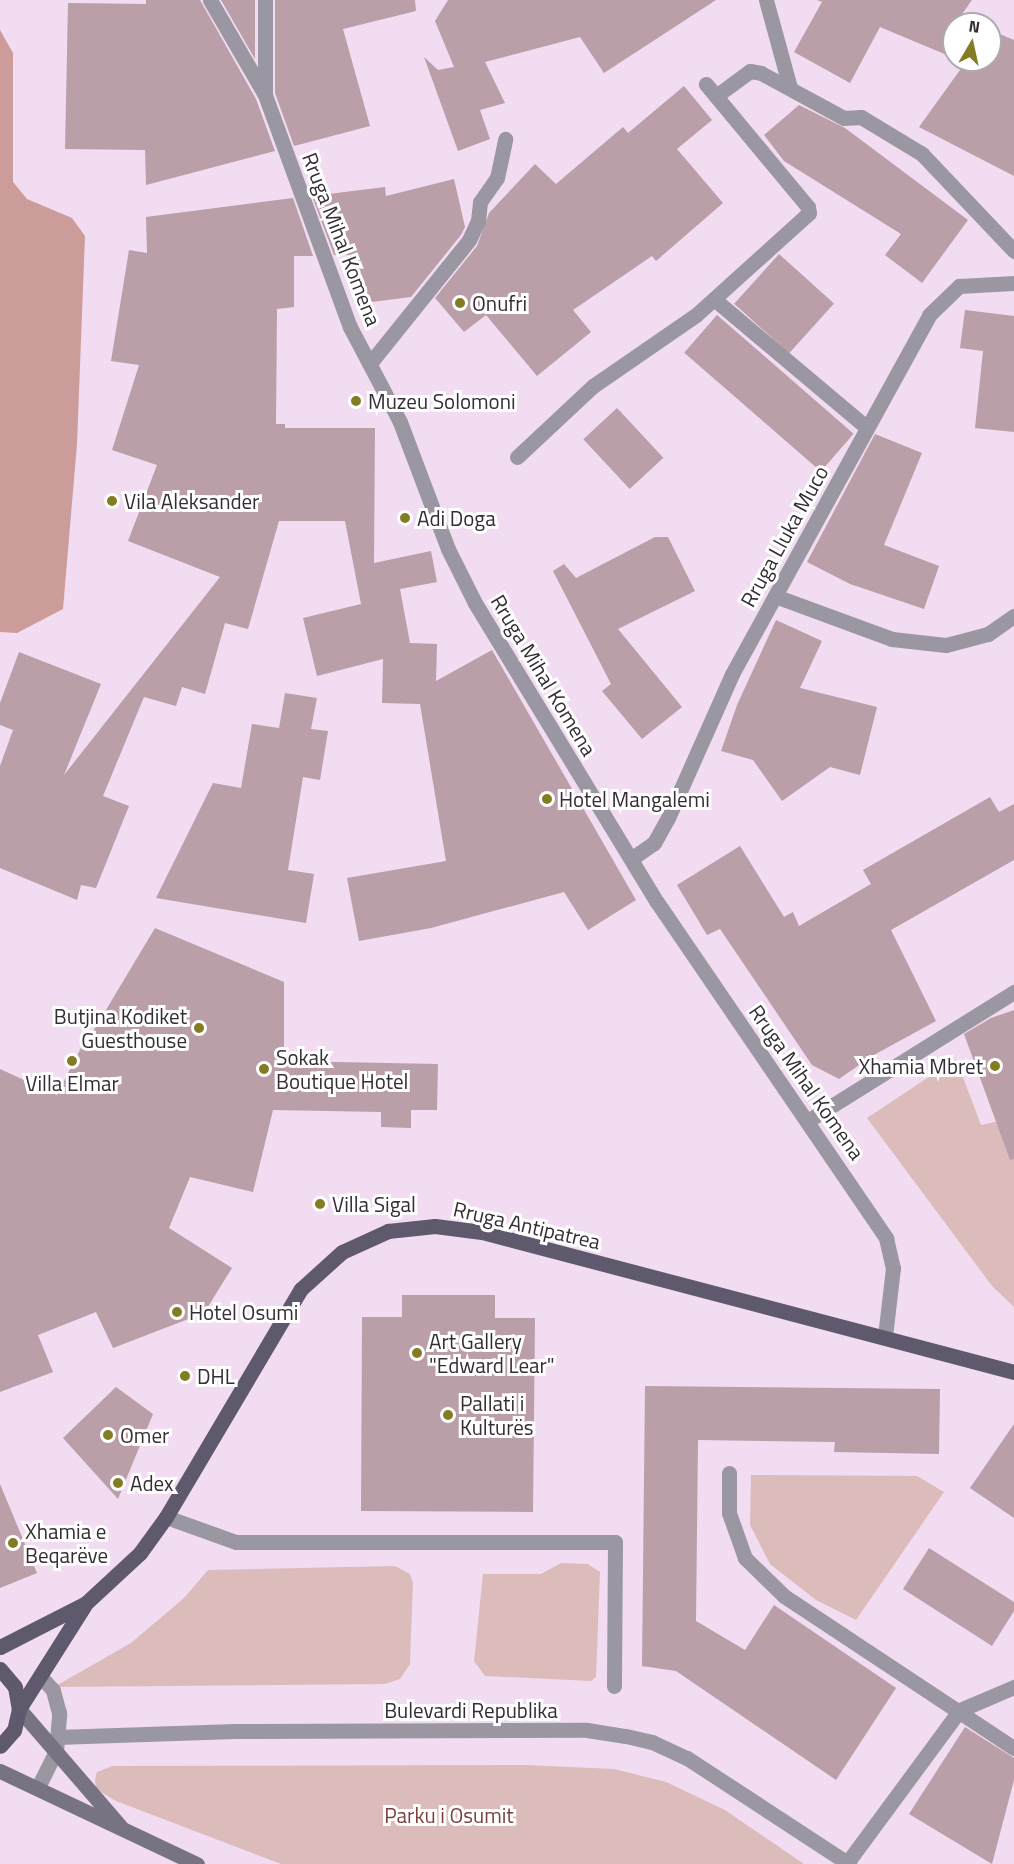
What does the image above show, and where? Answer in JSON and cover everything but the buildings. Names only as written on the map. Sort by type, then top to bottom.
[{"type":"main road","name":"Rruga Antipatrea","points":[[0,1647],[86,1603],[140,1552],[166,1517],[301,1289],[342,1251],[388,1232],[435,1226],[482,1232],[885,1335],[1014,1372]]},
{"type":"main road","points":[[0,1746],[14,1730],[20,1709],[86,1603]]},
{"type":"main road","points":[[0,1669],[15,1687],[20,1709],[56,1744],[126,1832]]},
{"type":"main road","points":[[0,1771],[197,1864]]},
{"type":"street","name":"Rruga Mihal Komena","points":[[210,0],[265,95],[350,327],[371,362],[400,422],[448,549],[475,603],[631,859],[809,1120],[886,1238],[893,1268],[885,1335]]},
{"type":"street","points":[[265,0],[265,95]]},
{"type":"street","points":[[766,0],[790,88]]},
{"type":"street","points":[[517,456],[593,386],[714,299],[809,210],[711,90],[750,71],[790,88],[844,118],[861,117],[922,154],[1014,251]]},
{"type":"street","points":[[371,362],[469,240],[478,221],[480,202],[497,178],[505,139]]},
{"type":"street","name":"Rruga Lluka Muco","points":[[631,859],[654,843],[668,818],[732,674],[929,315],[959,286],[1014,283]]},
{"type":"street","points":[[714,299],[867,428]]},
{"type":"street","points":[[775,596],[892,639],[946,645],[988,634],[1014,616]]},
{"type":"street","points":[[809,1120],[1014,992]]},
{"type":"street","points":[[729,1473],[729,1513],[745,1558],[784,1596],[960,1710],[1014,1748]]},
{"type":"street","points":[[166,1517],[236,1542],[615,1542],[615,1686]]},
{"type":"street","points":[[38,1787],[56,1744],[59,1713],[53,1690],[40,1676]]},
{"type":"street","points":[[848,1864],[960,1710],[1014,1687]]},
{"type":"street","name":"Bulevardi Republika","points":[[56,1744],[305,1731],[587,1730],[652,1742],[687,1758],[848,1864]]},
{"type":"green space","points":[[956,1059],[981,1125],[999,1121],[1014,1156],[1014,1307],[992,1286],[867,1118]]},
{"type":"green space","points":[[751,1475],[917,1476],[944,1492],[856,1620],[816,1600],[770,1564],[750,1525]]},
{"type":"green space","points":[[561,1563],[588,1564],[600,1572],[596,1677],[591,1681],[485,1676],[474,1661],[483,1574],[541,1574]]},
{"type":"green space","points":[[395,1566],[410,1574],[413,1583],[410,1664],[400,1679],[385,1684],[54,1687],[131,1643],[184,1598],[208,1570]]},
{"type":"green space","name":"Parku i Osumit","points":[[526,1765],[614,1769],[666,1782],[725,1810],[804,1864],[281,1864],[116,1801],[96,1789],[95,1779],[97,1772],[112,1766]]},
{"type":"shaded area","points":[[0,30],[13,53],[13,182],[27,199],[72,218],[85,236],[77,444],[63,609],[17,633],[0,632]]},
{"type":"place","name":"Onufri","points":[[460,303]]},
{"type":"place","name":"Muzeu Solomoni","points":[[356,401]]},
{"type":"place","name":"Vila Aleksander","points":[[112,501]]},
{"type":"place","name":"Adi Doga","points":[[405,518]]},
{"type":"place","name":"Hotel Mangalemi","points":[[547,799]]},
{"type":"place","name":"Butjina Kodiket Guesthouse","points":[[199,1028]]},
{"type":"place","name":"Villa Elmar","points":[[72,1061]]},
{"type":"place","name":"Xhamia Mbret","points":[[995,1066]]},
{"type":"place","name":"Sokak Boutique Hotel","points":[[264,1069]]},
{"type":"place","name":"Villa Sigal","points":[[320,1204]]},
{"type":"place","name":"Hotel Osumi","points":[[177,1312]]},
{"type":"place","name":"Art Gallery \"Edward Lear\"","points":[[417,1353]]},
{"type":"place","name":"DHL","points":[[185,1376]]},
{"type":"place","name":"Pallati i Kulturës","points":[[448,1415]]},
{"type":"place","name":"Omer","points":[[108,1435]]},
{"type":"place","name":"Adex","points":[[118,1483]]},
{"type":"place","name":"Xhamia e Beqarëve","points":[[13,1543]]}]
